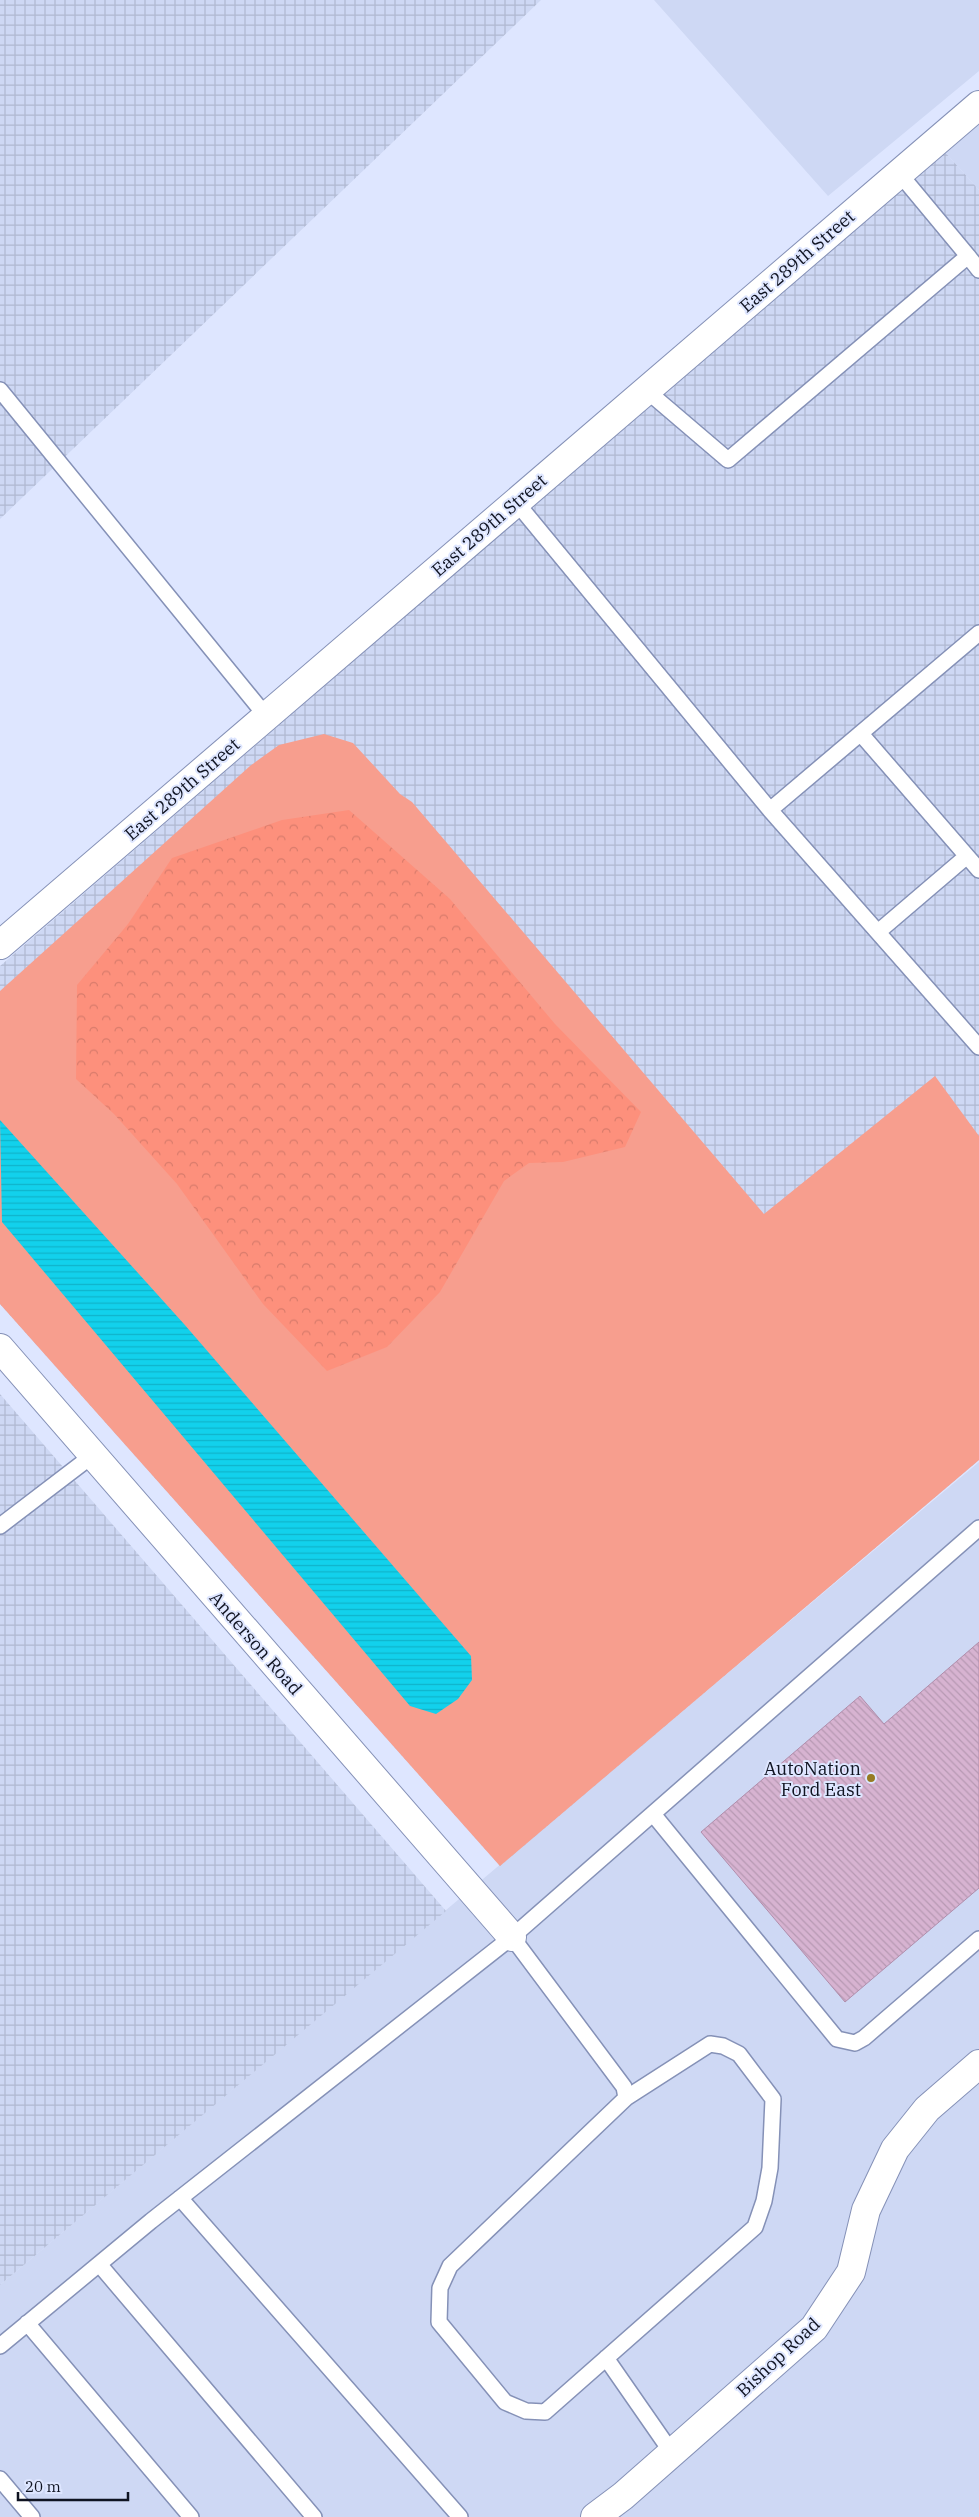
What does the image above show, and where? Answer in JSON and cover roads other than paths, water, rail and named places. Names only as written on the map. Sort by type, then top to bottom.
[{"type":"street","name":"East 289th Street","points":[[0,945],[979,105]]},
{"type":"street","name":"Anderson Road","points":[[0,1348],[512,1937]]},
{"type":"street","name":"Bishop Road","points":[[595,2517],[672,2453],[814,2328],[851,2272],[866,2210],[895,2149],[927,2109],[979,2064]]},
{"type":"lane","points":[[899,173],[979,270]]},
{"type":"lane","points":[[646,390],[728,460],[968,256]]},
{"type":"lane","points":[[0,390],[266,716]]},
{"type":"lane","points":[[516,502],[770,810],[979,1047]]},
{"type":"lane","points":[[770,810],[979,633]]},
{"type":"lane","points":[[861,734],[979,870]]},
{"type":"lane","points":[[878,932],[967,856]]},
{"type":"lane","points":[[0,1526],[93,1455]]},
{"type":"lane","points":[[0,2346],[180,2198],[512,1937],[979,1528]]},
{"type":"lane","points":[[654,1814],[837,2039],[855,2043],[864,2038],[979,1939]]},
{"type":"lane","points":[[512,1937],[624,2087],[626,2098]]},
{"type":"lane","points":[[710,2044],[722,2046],[739,2054],[773,2099],[770,2168],[764,2201],[755,2227],[545,2412],[526,2412],[506,2402],[439,2322],[440,2288],[450,2266],[626,2098],[710,2044]]},
{"type":"lane","points":[[180,2198],[460,2517]]},
{"type":"lane","points":[[99,2264],[314,2517]]},
{"type":"lane","points":[[27,2323],[191,2517]]},
{"type":"lane","points":[[606,2358],[672,2453]]},
{"type":"lane","points":[[0,2480],[32,2517]]},
{"type":"water","points":[[0,1120],[184,1324],[471,1656],[472,1680],[458,1699],[436,1714],[410,1706],[2,1222]]},
{"type":"place","name":"AutoNation Ford East","points":[[871,1778]]}]
